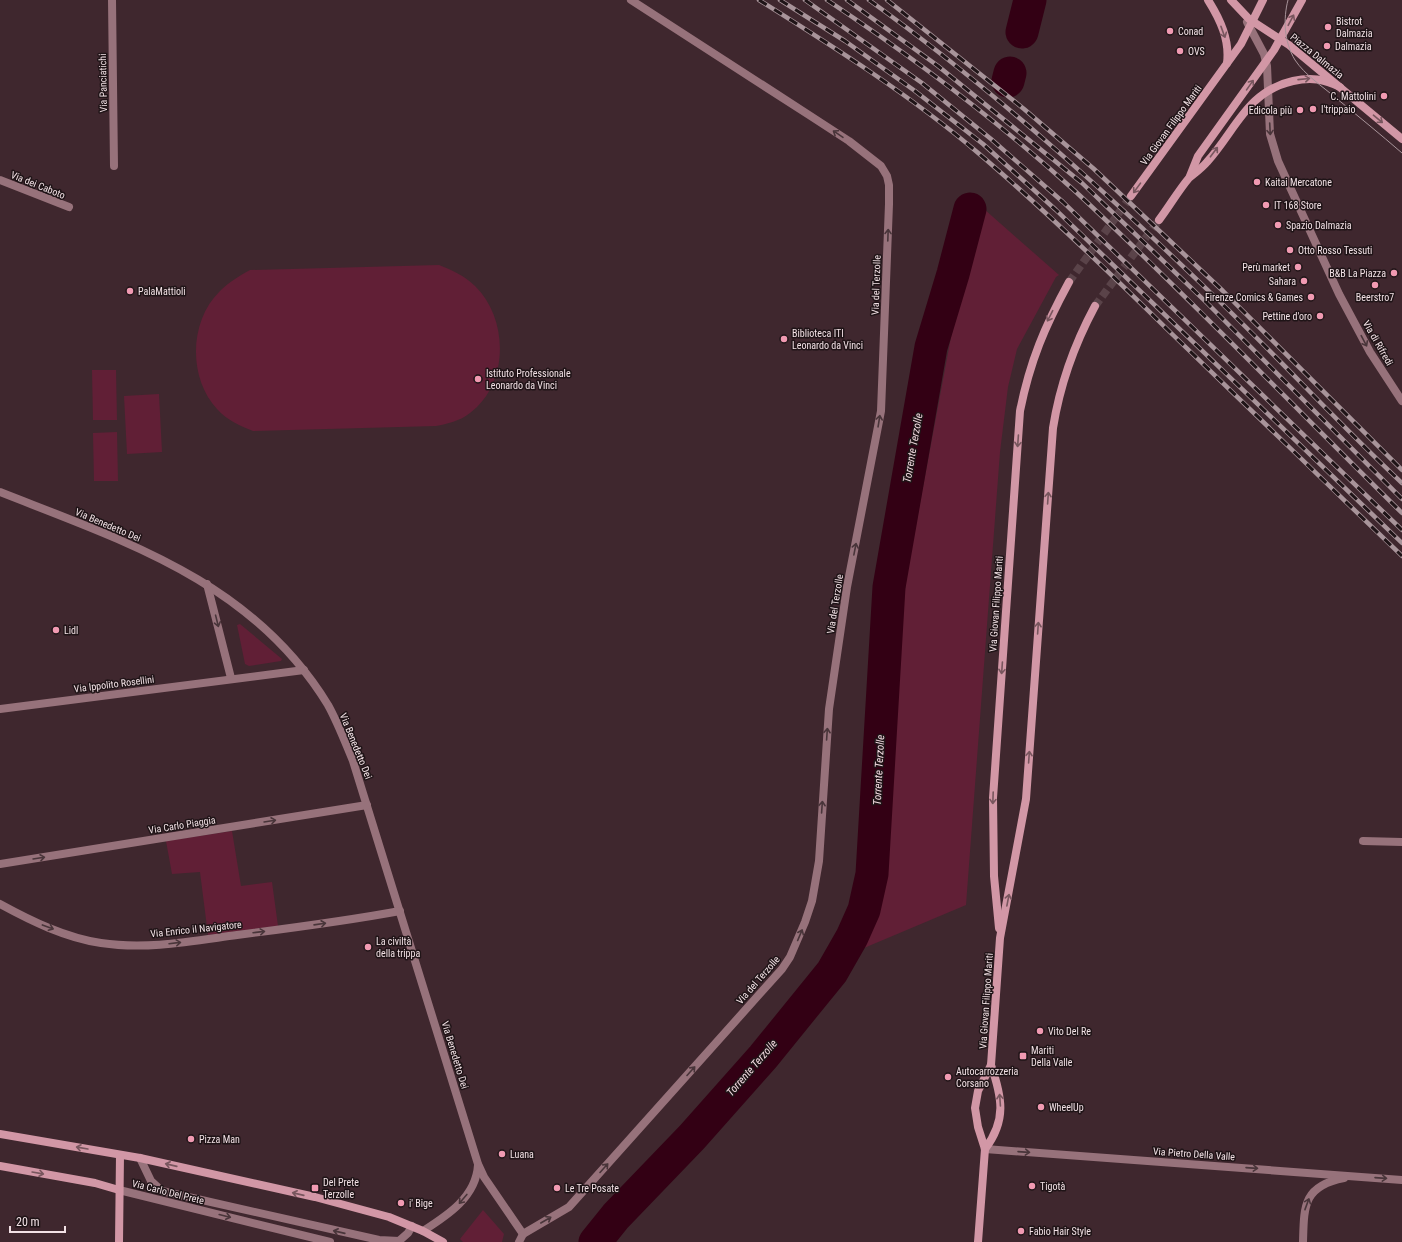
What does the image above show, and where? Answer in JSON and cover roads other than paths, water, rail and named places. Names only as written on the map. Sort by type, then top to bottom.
[{"type":"main road","points":[[1208,0],[1226,38],[1228,49],[1226,66]]},
{"type":"main road","name":"Piazza Dalmazia","points":[[1231,0],[1252,25],[1280,39],[1340,87]]},
{"type":"main road","points":[[1226,66],[1252,25],[1264,0]]},
{"type":"main road","name":"Piazza Dalmazia","points":[[1189,179],[1198,156],[1228,117],[1266,62],[1302,0]]},
{"type":"main road","name":"Via Giovan Filippo Mariti","points":[[1131,196],[1226,66]]},
{"type":"main road","name":"Piazza Dalmazia","points":[[1189,179],[1207,162],[1253,102],[1269,90],[1291,82],[1313,78],[1327,81],[1340,87]]},
{"type":"main road","points":[[1340,87],[1402,139]]},
{"type":"main road","points":[[1159,220],[1189,179]]},
{"type":"main road","name":"Via Giovan Filippo Mariti","points":[[1000,938],[994,876],[993,798],[1020,411],[1028,373],[1039,340],[1069,282]]},
{"type":"main road","name":"Via Giovan Filippo Mariti","points":[[985,1149],[995,1134],[1001,1110],[1000,1093],[991,1065],[1000,938],[1026,799],[1052,428],[1057,402],[1068,362],[1095,306]]},
{"type":"main road","name":"Via Giovan Filippo Mariti","points":[[978,1242],[985,1149],[978,1127],[975,1108],[978,1091],[991,1065]]},
{"type":"main road","points":[[0,1134],[140,1158],[315,1197],[376,1213],[412,1226],[443,1242]]},
{"type":"main road","points":[[120,1155],[120,1242]]},
{"type":"main road","name":"Via Carlo Del Prete","points":[[0,1166],[95,1183],[119,1190]]},
{"type":"street","name":"Via Panciatichi","points":[[112,0],[114,166]]},
{"type":"street","name":"Via del Terzolle","points":[[523,1234],[569,1207],[782,969],[795,946],[812,902],[819,861],[829,708],[848,587],[881,411],[889,204],[889,185],[881,166],[849,141],[631,0]]},
{"type":"street","name":"Piazza Dalmazia","points":[[1252,25],[1266,62],[1269,90],[1270,134],[1274,150],[1339,294]]},
{"type":"street","name":"Via dei Caboto","points":[[0,180],[69,208]]},
{"type":"street","name":"Via di Rifredi","points":[[1339,294],[1370,352],[1402,401]]},
{"type":"street","name":"Via Benedetto Dei","points":[[0,492],[150,553],[207,584],[255,618],[304,670],[336,720],[352,761],[478,1164],[484,1177],[523,1234]]},
{"type":"street","points":[[207,584],[231,678]]},
{"type":"street","name":"Via Ippolito Rosellini","points":[[0,708],[304,670]]},
{"type":"street","name":"Via Carlo Piaggia","points":[[0,864],[367,805]]},
{"type":"street","points":[[1363,841],[1402,842]]},
{"type":"street","name":"Via Enrico il Navigatore","points":[[0,904],[35,922],[74,936],[100,943],[125,945],[177,943],[400,911]]},
{"type":"street","name":"Via Pietro Della Valle","points":[[985,1149],[1402,1180]]},
{"type":"street","name":"Via Carlo Del Prete","points":[[140,1158],[154,1185],[162,1191],[369,1239],[400,1241],[404,1238],[412,1226]]},
{"type":"street","points":[[423,1231],[451,1212],[468,1194],[474,1184],[478,1164]]},
{"type":"street","points":[[1303,1242],[1304,1213],[1310,1196],[1321,1185],[1353,1176]]},
{"type":"street","name":"Via Carlo Del Prete","points":[[119,1190],[330,1242]]},
{"type":"street","points":[[519,1242],[523,1234]]},
{"type":"waterway","name":"Torrente Terzolle","points":[[1022,32],[1030,0]]},
{"type":"waterway","points":[[1008,81],[1010,73]]},
{"type":"waterway","name":"Torrente Terzolle","points":[[595,1242],[616,1216],[692,1137],[763,1057],[832,972],[852,937],[864,910],[872,874],[889,587],[931,347],[953,274],[970,209]]},
{"type":"tunnel","points":[[1069,282],[1131,196]]},
{"type":"tunnel","points":[[1095,306],[1159,220]]},
{"type":"tram line","points":[[1288,0],[1285,23],[1289,46],[1295,60],[1314,80],[1402,153]]},
{"type":"railway","points":[[759,0],[898,91],[977,152],[1100,264],[1402,556]]},
{"type":"railway","points":[[780,0],[845,41],[915,91],[983,144],[1056,210],[1402,543]]},
{"type":"railway","points":[[805,0],[922,83],[991,139],[1063,202],[1402,530]]},
{"type":"railway","points":[[827,0],[924,68],[1047,166],[1118,231],[1200,311],[1402,513]]},
{"type":"railway","points":[[847,0],[938,66],[1082,183],[1207,303],[1402,499]]},
{"type":"railway","points":[[869,0],[915,34],[1004,105],[1132,218],[1239,320],[1402,483]]},
{"type":"railway","points":[[887,0],[1024,109],[1094,169],[1223,291],[1402,470]]},
{"type":"place","name":"Bistrot Dalmazia","points":[[1328,27]]},
{"type":"place","name":"Conad","points":[[1170,31]]},
{"type":"place","name":"Dalmazia","points":[[1327,46]]},
{"type":"place","name":"OVS","points":[[1180,51]]},
{"type":"place","name":"C. Mattolini","points":[[1384,96]]},
{"type":"place","name":"I'trippaio","points":[[1313,109]]},
{"type":"place","name":"Edicola più","points":[[1300,110]]},
{"type":"place","name":"Kaitai Mercatone","points":[[1257,182]]},
{"type":"place","name":"IT 168 Store","points":[[1266,205]]},
{"type":"place","name":"Spazio Dalmazia","points":[[1278,225]]},
{"type":"place","name":"Otto Rosso Tessuti","points":[[1290,250]]},
{"type":"place","name":"Perù market","points":[[1298,267]]},
{"type":"place","name":"B&B La Piazza","points":[[1394,273]]},
{"type":"place","name":"Sahara","points":[[1304,281]]},
{"type":"place","name":"Beerstro7","points":[[1375,285]]},
{"type":"place","name":"PalaMattioli","points":[[130,291]]},
{"type":"place","name":"Firenze Comics & Games","points":[[1311,297]]},
{"type":"place","name":"Pettine d'oro","points":[[1320,316]]},
{"type":"place","name":"Biblioteca ITI Leonardo da Vinci","points":[[784,339]]},
{"type":"place","name":"Istituto Professionale Leonardo da Vinci","points":[[478,379]]},
{"type":"place","name":"Lidl","points":[[56,630]]},
{"type":"place","name":"La civiltà della trippa","points":[[368,947]]},
{"type":"place","name":"Vito Del Re","points":[[1040,1031]]},
{"type":"place","name":"Mariti Della Valle","points":[[1023,1056]]},
{"type":"place","name":"Autocarrozzeria Corsano","points":[[948,1077]]},
{"type":"place","name":"WheelUp","points":[[1041,1107]]},
{"type":"place","name":"Pizza Man","points":[[191,1139]]},
{"type":"place","name":"Luana","points":[[502,1154]]},
{"type":"place","name":"Tigotà","points":[[1032,1186]]},
{"type":"place","name":"Del Prete Terzolle","points":[[315,1188]]},
{"type":"place","name":"Le Tre Posate","points":[[557,1188]]},
{"type":"place","name":"i' Bige","points":[[401,1203]]},
{"type":"place","name":"Fabio Hair Style","points":[[1021,1231]]}]
